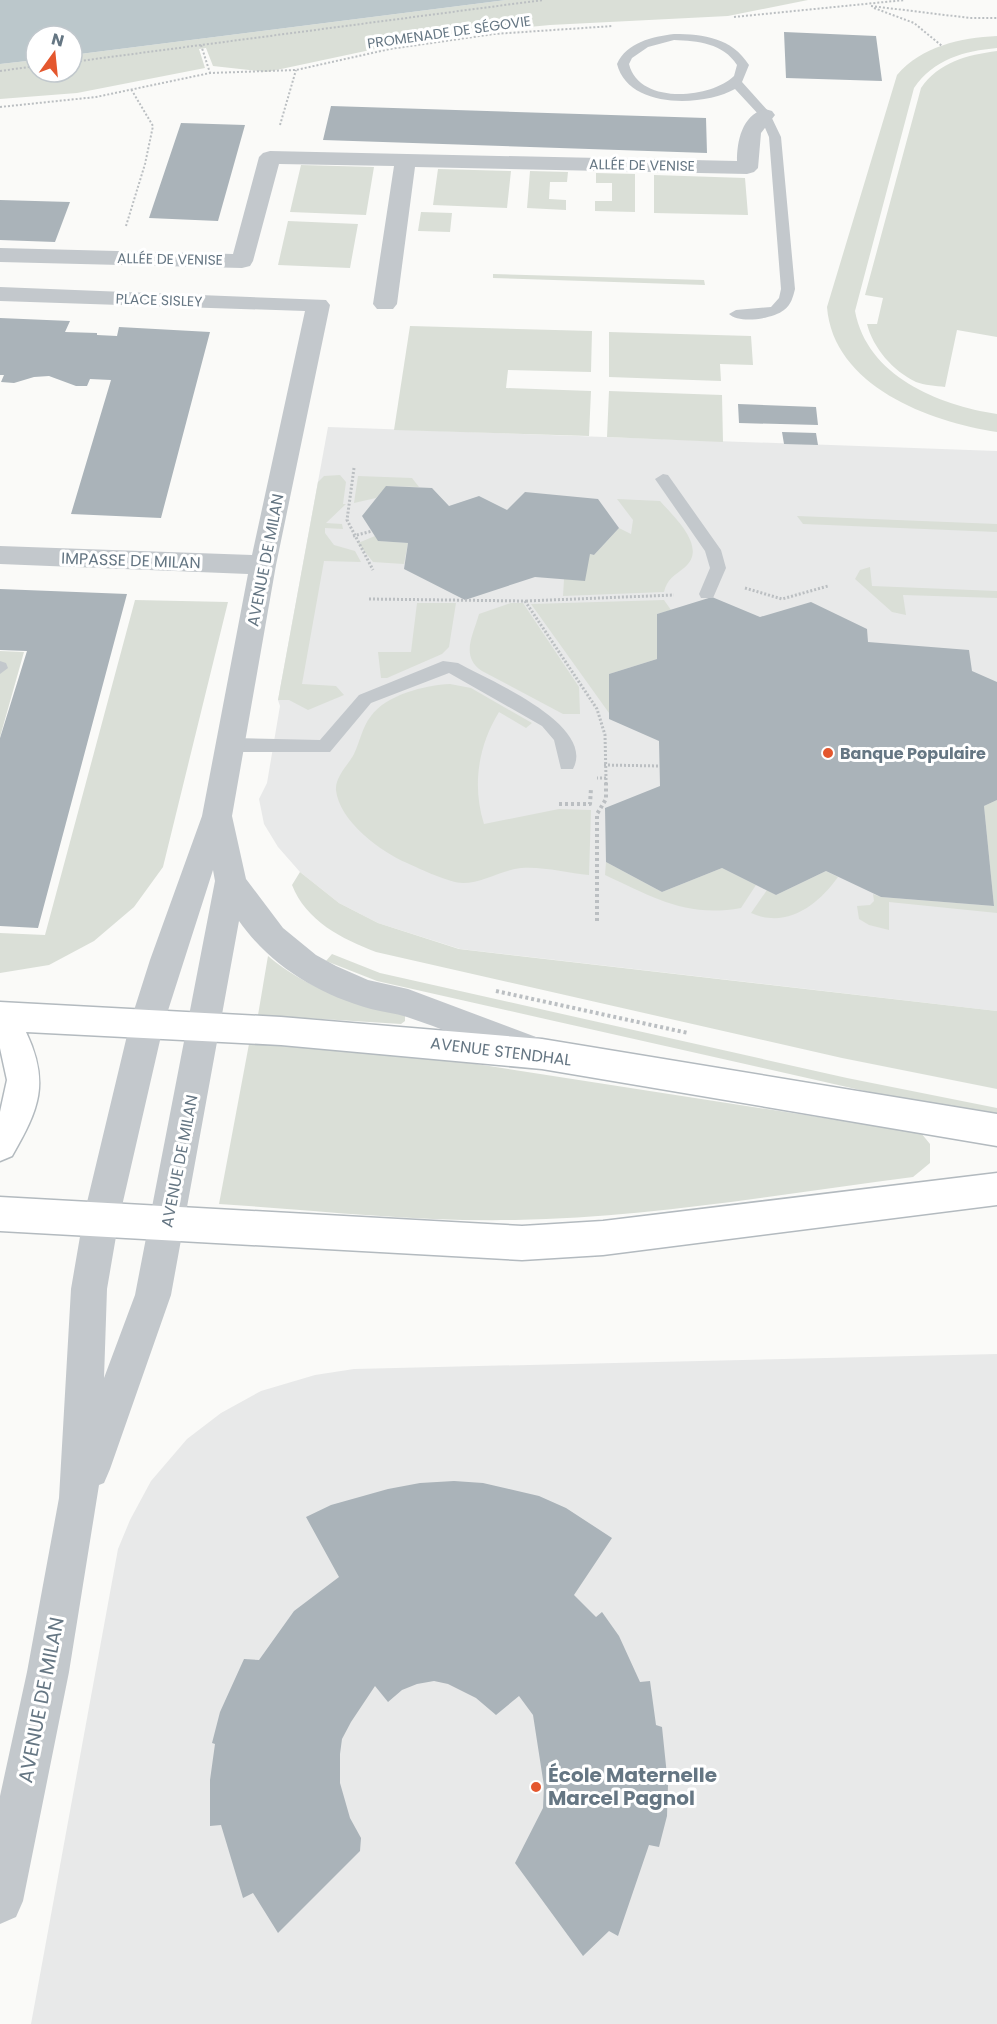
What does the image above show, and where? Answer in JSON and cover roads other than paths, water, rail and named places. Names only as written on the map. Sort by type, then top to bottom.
[{"type":"street","name":"ALLÉE DE VENISE","points":[[0,255],[242,261],[270,157],[747,168],[748,134],[752,125],[765,115]]},
{"type":"street","points":[[385,304],[400,212],[405,159]]},
{"type":"street","name":"PLACE SISLEY","points":[[0,294],[318,305]]},
{"type":"street","name":"AVENUE DE MILAN","points":[[0,1901],[48,1672],[80,1498],[89,1289],[100,1219],[147,1023],[166,960],[217,816],[262,565],[318,305]]},
{"type":"street","name":"IMPASSE DE MILAN","points":[[0,555],[262,565]]},
{"type":"street","name":"AVENUE DE MILAN","points":[[80,1498],[153,1295],[231,881],[217,816]]},
{"type":"street","points":[[231,881],[253,916],[273,941],[299,962],[318,973],[343,985],[406,1002],[542,1054]]},
{"type":"street","points":[[0,1016],[18,1046],[24,1074],[24,1096],[0,1145]]},
{"type":"street","name":"AVENUE STENDHAL","points":[[0,1016],[390,1038],[542,1054],[997,1130]]},
{"type":"street","points":[[0,1214],[522,1243],[603,1239],[997,1189]]},
{"type":"lane","points":[[674,36],[698,38],[719,44],[735,53],[743,65],[743,71],[736,83],[711,95],[676,97],[644,88],[625,72],[624,63],[635,47],[648,41],[674,36]]},
{"type":"lane","points":[[736,83],[765,115],[775,137],[787,300],[784,306],[771,313],[736,314]]},
{"type":"lane","points":[[663,479],[713,550],[718,568],[716,578],[707,594]]},
{"type":"lane","points":[[231,745],[324,747],[365,699],[443,667],[452,667],[548,721],[560,731],[566,746],[567,764]]},
{"type":"place","name":"Banque Populaire","points":[[828,753]]},
{"type":"place","name":"École Maternelle Marcel Pagnol","points":[[536,1787]]}]
